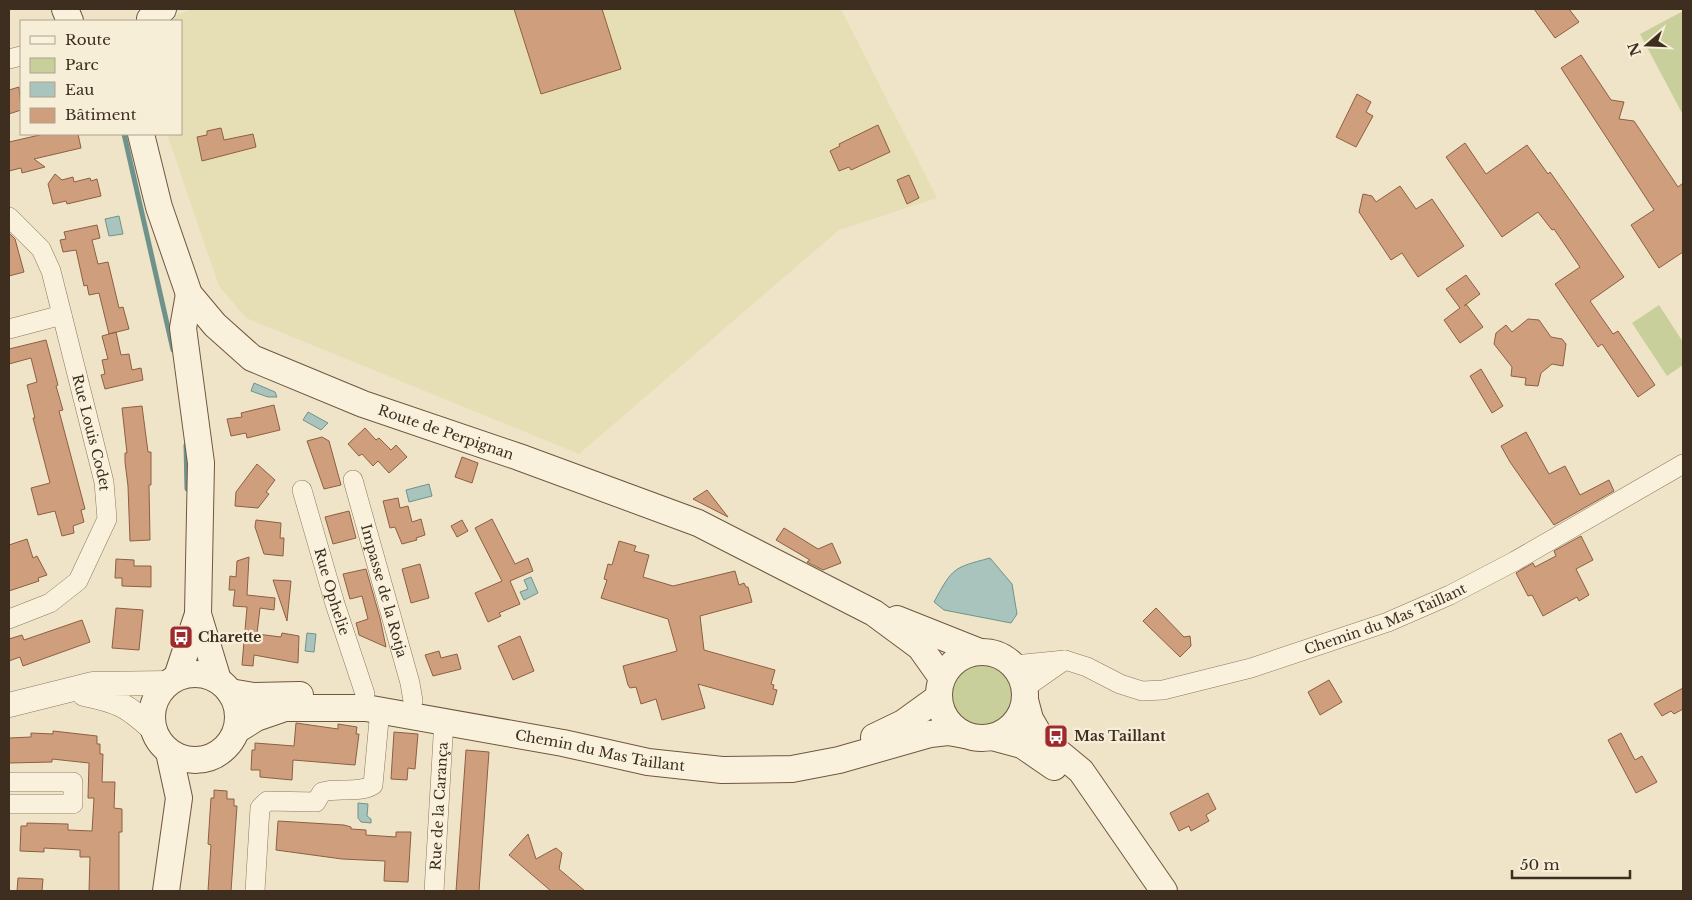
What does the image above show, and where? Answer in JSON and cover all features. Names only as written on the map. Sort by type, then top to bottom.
[{"type":"main road","name":"Route de Perpignan","points":[[141,135],[159,207],[189,294],[215,325],[252,358],[363,404],[519,456],[698,523],[874,613],[920,648],[941,687]]},
{"type":"main road","points":[[172,680],[198,614],[201,463],[183,328],[189,294]]},
{"type":"main road","points":[[187,349],[215,325]]},
{"type":"main road","name":"Route de Perpignan","points":[[874,613],[911,624],[980,652]]},
{"type":"main road","points":[[198,614],[224,686],[236,704],[237,730],[230,743],[220,753],[207,759],[194,761],[180,758],[169,752],[159,742],[153,729],[151,716],[153,704],[159,692],[172,680],[191,674],[205,675],[224,686]]},
{"type":"main road","points":[[1126,834],[1101,808],[1052,765],[1022,745],[992,738],[965,735],[946,720],[941,687],[957,659],[980,652],[992,653],[1021,684],[1030,719],[1041,738],[1081,771],[1126,834],[1164,891]]},
{"type":"main road","points":[[992,738],[1014,724],[1022,713],[1021,684]]},
{"type":"main road","name":"Chemin du Mas Taillant","points":[[224,686],[254,696],[372,702],[444,720],[648,762],[722,770],[792,769],[839,760],[930,734],[948,732],[965,735]]},
{"type":"main road","name":"Chemin du Mas Taillant","points":[[237,730],[256,718],[285,708],[413,701],[658,750],[711,757],[749,757],[797,753],[845,745],[882,734],[922,711],[941,687]]},
{"type":"main road","points":[[166,891],[179,798],[169,752]]},
{"type":"main road","points":[[179,798],[207,759]]},
{"type":"street","name":"Rue Louis Codet","points":[[9,217],[41,249],[51,271],[104,482],[107,519],[78,580],[50,603],[9,619]]},
{"type":"street","points":[[9,329],[62,316]]},
{"type":"street","name":"Chemin du Mas Taillant","points":[[1066,660],[1087,666],[1120,684],[1142,691],[1162,690],[1251,668],[1388,622],[1450,595],[1515,561],[1683,464]]},
{"type":"street","name":"Impasse de la Rotja","points":[[353,480],[410,683],[413,701]]},
{"type":"street","name":"Rue Ophelie","points":[[302,490],[335,604],[372,702]]},
{"type":"street","points":[[1021,684],[1066,660]]},
{"type":"street","points":[[1021,684],[1066,660]]},
{"type":"street","points":[[9,705],[94,684],[172,680]]},
{"type":"street","points":[[70,690],[116,702],[132,709],[153,729]]},
{"type":"street","points":[[255,891],[260,808],[267,801],[316,802],[322,792],[332,789],[366,789],[373,784],[372,702]]},
{"type":"street","name":"Rue de la Carança","points":[[434,891],[444,720]]},
{"type":"street","points":[[9,782],[73,782],[73,804],[9,804]]},
{"type":"shaded area","points":[[192,9],[841,9],[937,198],[839,230],[579,454],[246,318],[219,286],[167,135],[182,135],[182,20],[170,20],[173,16]]},
{"type":"green space","points":[[1683,11],[1683,115],[1640,34]]},
{"type":"green space","points":[[1659,305],[1683,342],[1683,365],[1667,376],[1632,323]]},
{"type":"green space","points":[[983,663],[1001,669],[1009,677],[1015,695],[1009,713],[1001,721],[983,727],[965,721],[957,713],[951,695],[957,677],[965,669]]},
{"type":"water","points":[[119,216],[123,234],[109,236],[105,219]]},
{"type":"water","points":[[254,383],[275,392],[277,397],[268,397],[251,391]]},
{"type":"water","points":[[308,412],[328,423],[321,430],[303,420]]},
{"type":"water","points":[[429,484],[432,496],[409,502],[406,490]]},
{"type":"water","points":[[990,558],[1012,584],[1017,614],[1011,623],[944,610],[934,602],[950,575],[955,571],[968,564]]},
{"type":"water","points":[[531,577],[538,593],[524,600],[520,592],[528,589],[524,580]]},
{"type":"water","points":[[307,633],[316,634],[314,652],[305,651]]},
{"type":"water","points":[[358,803],[368,804],[367,816],[371,819],[371,823],[361,822],[358,818]]},
{"type":"building","points":[[514,9],[602,9],[621,69],[541,94]]},
{"type":"building","points":[[1534,9],[1569,9],[1579,22],[1555,38]]},
{"type":"building","points":[[1581,55],[1611,100],[1624,102],[1619,119],[1634,121],[1678,187],[1683,183],[1683,252],[1659,268],[1631,225],[1654,210],[1561,68]]},
{"type":"building","points":[[19,87],[20,110],[9,114],[9,90]]},
{"type":"building","points":[[1357,94],[1371,102],[1366,112],[1373,116],[1356,147],[1336,137]]},
{"type":"building","points":[[878,125],[890,152],[851,170],[849,167],[839,171],[830,151],[840,146],[839,144]]},
{"type":"building","points":[[221,128],[224,140],[253,134],[256,147],[202,161],[197,137],[207,135],[207,131]]},
{"type":"building","points":[[40,135],[78,135],[81,148],[34,159],[45,167],[22,173],[21,168],[9,171],[9,142]]},
{"type":"building","points":[[1465,143],[1486,174],[1527,145],[1548,174],[1550,172],[1624,277],[1590,301],[1613,334],[1618,331],[1655,385],[1638,397],[1602,344],[1598,347],[1555,284],[1580,267],[1554,229],[1552,230],[1538,212],[1502,237],[1446,157]]},
{"type":"building","points":[[55,174],[62,180],[73,177],[74,182],[90,178],[91,181],[97,179],[101,196],[67,204],[66,201],[53,204],[48,184]]},
{"type":"building","points":[[909,175],[919,198],[907,204],[897,180]]},
{"type":"building","points":[[1400,186],[1416,209],[1432,199],[1464,246],[1418,277],[1402,253],[1391,260],[1359,212],[1363,194],[1372,196],[1376,202]]},
{"type":"building","points":[[97,225],[100,238],[92,240],[98,264],[108,262],[119,308],[123,307],[129,329],[109,334],[99,293],[89,295],[87,285],[84,286],[76,250],[63,252],[60,240],[66,239],[64,232]]},
{"type":"building","points":[[9,233],[15,239],[24,272],[9,276]]},
{"type":"building","points":[[1466,275],[1480,294],[1466,304],[1483,327],[1460,343],[1444,320],[1460,308],[1446,289]]},
{"type":"building","points":[[1528,319],[1539,320],[1551,337],[1562,339],[1566,344],[1563,366],[1552,364],[1541,373],[1538,386],[1525,385],[1526,378],[1511,376],[1512,367],[1494,344],[1496,333],[1506,325],[1512,332]]},
{"type":"building","points":[[116,332],[121,355],[129,354],[132,370],[141,368],[143,380],[105,389],[101,375],[105,374],[102,360],[108,359],[102,336]]},
{"type":"building","points":[[46,340],[63,410],[59,411],[85,509],[81,510],[84,522],[73,526],[74,533],[62,536],[55,511],[38,515],[31,488],[50,483],[33,418],[35,418],[27,385],[37,382],[31,358],[9,364],[9,349]]},
{"type":"building","points":[[1481,369],[1503,406],[1492,413],[1470,376]]},
{"type":"building","points":[[274,405],[280,430],[247,438],[246,433],[231,436],[227,419],[242,417],[241,413]]},
{"type":"building","points":[[142,406],[148,452],[151,452],[151,485],[149,485],[150,540],[130,541],[125,462],[125,453],[127,453],[122,408]]},
{"type":"building","points":[[365,428],[376,440],[379,438],[391,450],[396,445],[407,457],[389,473],[378,461],[373,466],[362,454],[359,456],[348,444]]},
{"type":"building","points":[[1526,432],[1549,474],[1565,466],[1580,495],[1609,480],[1614,491],[1554,525],[1501,446]]},
{"type":"building","points":[[322,437],[329,441],[341,485],[324,489],[307,441]]},
{"type":"building","points":[[462,457],[478,463],[472,483],[455,477]]},
{"type":"building","points":[[257,464],[275,480],[266,492],[269,494],[258,508],[235,506],[236,492]]},
{"type":"building","points":[[707,490],[728,517],[693,499]]},
{"type":"building","points":[[398,498],[400,508],[408,506],[412,522],[421,519],[425,535],[416,538],[417,540],[402,544],[395,527],[390,528],[383,501]]},
{"type":"building","points":[[349,511],[356,538],[333,544],[325,517]]},
{"type":"building","points":[[492,519],[515,564],[528,558],[533,571],[510,581],[520,604],[499,613],[501,616],[488,622],[475,593],[502,581],[475,528]]},
{"type":"building","points":[[256,520],[281,523],[280,538],[284,538],[283,556],[264,554],[255,527]]},
{"type":"building","points":[[462,520],[468,531],[457,537],[451,526]]},
{"type":"building","points":[[784,528],[818,549],[832,543],[841,563],[823,570],[807,562],[810,560],[776,540]]},
{"type":"building","points":[[1581,536],[1593,560],[1576,569],[1589,595],[1579,601],[1577,597],[1543,616],[1532,595],[1528,596],[1516,573],[1533,563],[1535,567],[1556,556],[1554,551]]},
{"type":"building","points":[[27,539],[33,558],[37,556],[47,575],[38,578],[39,581],[9,591],[9,545]]},
{"type":"building","points":[[619,541],[636,546],[634,551],[649,555],[643,577],[673,586],[735,571],[739,585],[744,583],[748,587],[752,602],[700,616],[704,650],[775,670],[771,684],[774,685],[773,689],[777,690],[773,705],[698,684],[705,708],[662,720],[656,699],[641,704],[636,687],[630,688],[628,685],[623,666],[677,651],[668,619],[601,598],[607,580],[604,579],[608,564],[612,565]]},
{"type":"building","points":[[249,557],[247,595],[275,598],[274,610],[260,608],[257,634],[281,637],[282,633],[299,636],[298,663],[254,655],[253,666],[242,665],[247,607],[233,606],[235,590],[229,590],[230,576],[236,577],[237,561]]},
{"type":"building","points":[[116,559],[134,560],[134,566],[151,566],[151,587],[122,586],[122,578],[115,578]]},
{"type":"building","points":[[420,564],[429,598],[411,603],[402,569]]},
{"type":"building","points":[[366,569],[386,647],[359,635],[356,623],[368,619],[362,596],[350,599],[343,574]]},
{"type":"building","points":[[273,580],[291,581],[287,621]]},
{"type":"building","points":[[116,608],[143,610],[139,650],[112,648]]},
{"type":"building","points":[[1156,608],[1184,637],[1190,636],[1191,646],[1180,657],[1143,621]]},
{"type":"building","points":[[82,620],[90,642],[23,666],[20,657],[9,661],[9,639],[22,635],[24,640]]},
{"type":"building","points":[[520,636],[534,671],[513,680],[498,646]]},
{"type":"building","points":[[439,651],[441,658],[457,654],[461,669],[433,676],[425,655]]},
{"type":"building","points":[[1329,680],[1342,702],[1320,715],[1308,692]]},
{"type":"building","points":[[1683,688],[1683,709],[1674,714],[1671,711],[1662,716],[1654,704]]},
{"type":"building","points":[[296,723],[338,729],[338,724],[357,727],[356,734],[359,734],[355,765],[293,760],[292,780],[260,777],[260,770],[251,770],[252,750],[255,750],[255,743],[294,746]]},
{"type":"building","points":[[53,731],[97,736],[97,744],[100,744],[100,754],[103,754],[102,782],[115,782],[114,808],[122,809],[122,832],[119,832],[119,891],[89,891],[90,857],[80,857],[80,850],[44,848],[44,852],[20,851],[21,826],[27,826],[27,823],[68,824],[68,830],[92,831],[94,798],[88,798],[89,763],[52,759],[52,762],[9,763],[9,738],[31,737],[31,733],[53,734]]},
{"type":"building","points":[[394,732],[418,734],[415,769],[408,768],[407,780],[391,779]]},
{"type":"building","points":[[1621,733],[1635,760],[1642,756],[1657,782],[1636,793],[1608,740]]},
{"type":"building","points":[[466,750],[489,752],[479,891],[456,891]]},
{"type":"building","points":[[214,790],[227,791],[227,799],[234,799],[234,806],[237,806],[231,891],[208,891],[211,845],[208,844],[211,798],[214,798]]},
{"type":"building","points":[[1208,793],[1216,809],[1206,815],[1209,821],[1191,831],[1189,826],[1179,831],[1170,813]]},
{"type":"building","points":[[278,821],[344,825],[351,827],[351,829],[366,830],[366,835],[396,837],[396,832],[411,832],[408,882],[384,881],[385,861],[342,859],[276,850]]},
{"type":"building","points":[[528,834],[536,859],[556,848],[562,853],[559,869],[585,891],[551,891],[509,855]]},
{"type":"building","points":[[18,878],[43,879],[42,891],[17,891]]},
{"type":"waterway","points":[[124,135],[173,350]]},
{"type":"waterway","points":[[186,445],[187,489]]},
{"type":"place","name":"Charette","points":[[181,637]]},
{"type":"place","name":"Mas Taillant","points":[[1056,736]]}]
